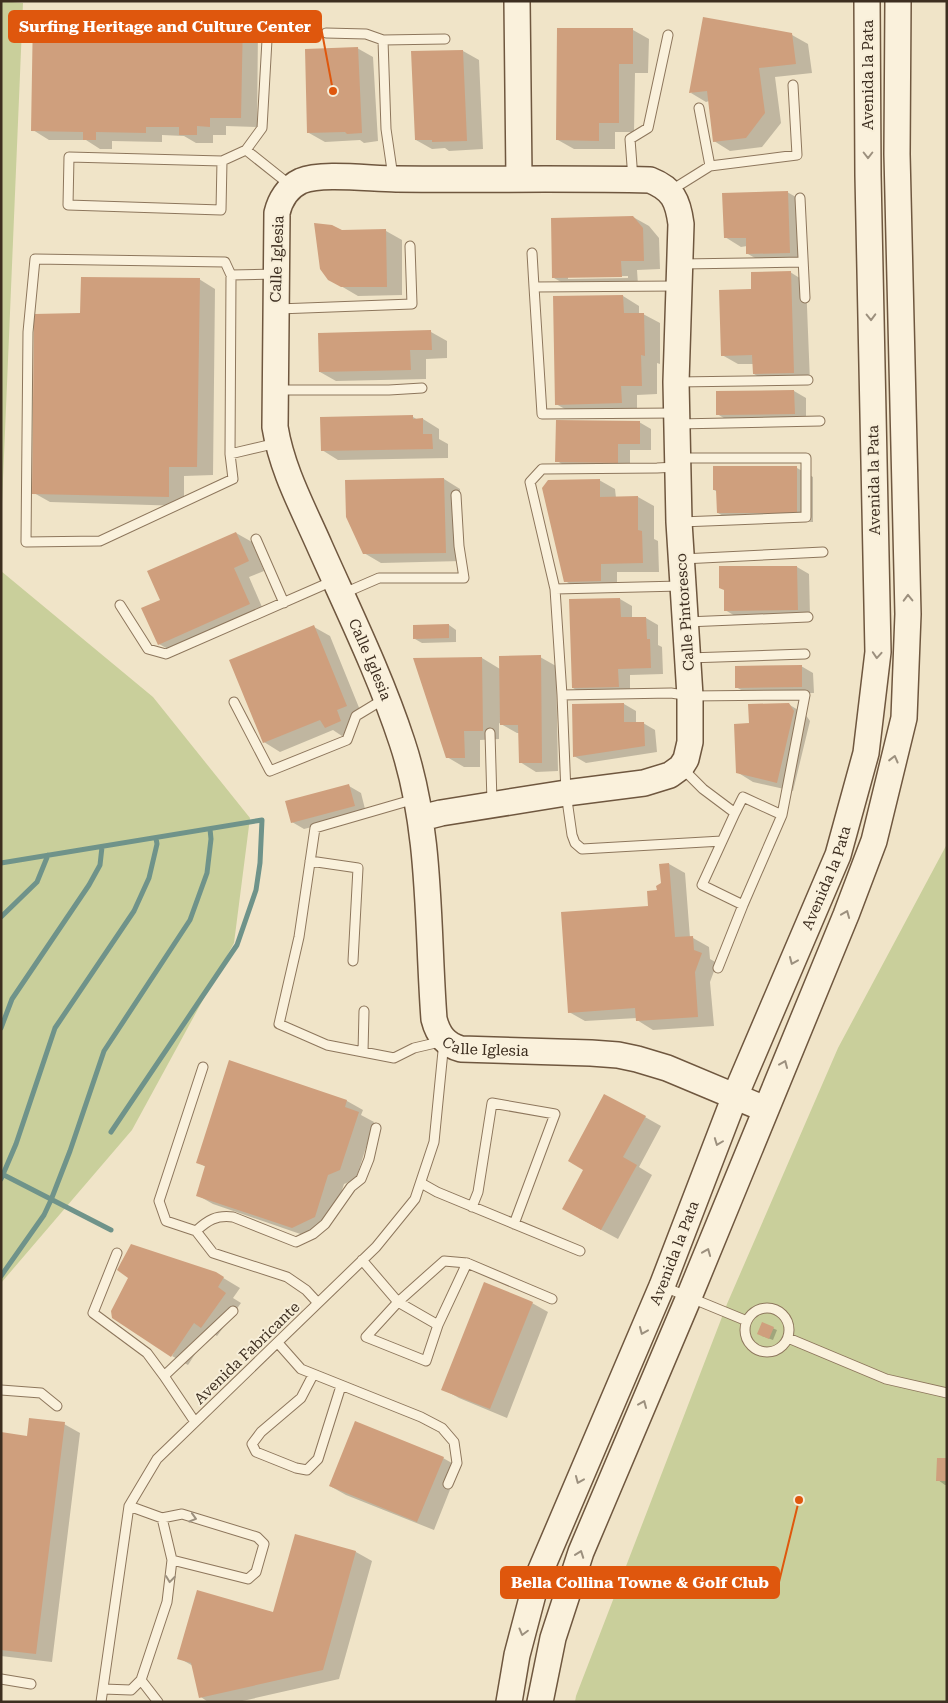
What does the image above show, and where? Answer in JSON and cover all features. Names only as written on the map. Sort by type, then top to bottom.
[{"type":"main road","points":[[517,1],[519,178]]},
{"type":"main road","name":"Avenida la Pata","points":[[509,1702],[516,1655],[537,1579],[662,1286],[736,1096],[838,855],[866,753],[878,652],[868,175],[868,1]]},
{"type":"main road","name":"Avenida la Pata","points":[[540,1702],[553,1638],[581,1552],[689,1297],[846,915],[874,841],[904,718],[908,614],[897,154],[898,1]]},
{"type":"main road","points":[[292,187],[299,182],[320,178],[633,179],[650,180],[660,184],[669,191]]},
{"type":"main road","name":"Calle Iglesia","points":[[292,187],[285,195],[277,214],[275,427],[290,478],[386,697],[403,744],[419,808],[427,886],[436,1027],[444,1041],[461,1049],[591,1053],[628,1057],[667,1068],[765,1110]]},
{"type":"main road","name":"Calle Pintoresco","points":[[669,191],[678,207],[681,224],[676,382],[679,522],[690,696],[690,742],[686,759],[681,766]]},
{"type":"main road","points":[[419,808],[492,805],[657,780],[670,775],[681,766]]},
{"type":"lane","points":[[326,33],[366,34],[384,40],[445,39]]},
{"type":"lane","points":[[633,179],[630,140],[648,128],[668,35]]},
{"type":"lane","points":[[222,161],[221,210],[68,204],[69,158],[222,161],[246,150],[262,128],[268,40]]},
{"type":"lane","points":[[384,40],[386,129],[394,179]]},
{"type":"lane","points":[[669,191],[710,166],[797,155],[793,85]]},
{"type":"lane","points":[[699,108],[710,166]]},
{"type":"lane","points":[[246,150],[292,187]]},
{"type":"lane","points":[[800,198],[805,298]]},
{"type":"lane","points":[[276,309],[412,304],[410,246]]},
{"type":"lane","points":[[532,253],[542,414],[820,421]]},
{"type":"lane","points":[[35,259],[225,262],[231,274],[230,454],[233,479],[100,541],[26,542],[28,332],[35,259]]},
{"type":"lane","points":[[534,287],[680,275],[803,262]]},
{"type":"lane","points":[[231,274],[276,274]]},
{"type":"lane","points":[[676,382],[808,380]]},
{"type":"lane","points":[[275,390],[389,390],[422,388]]},
{"type":"lane","points":[[230,454],[278,442]]},
{"type":"lane","points":[[679,522],[806,517],[806,458],[678,462],[657,468],[542,469],[530,482],[555,589],[566,793],[572,835],[575,842],[582,849],[722,841]]},
{"type":"lane","points":[[120,604],[148,649],[166,654],[284,603],[338,587],[378,578],[464,578],[459,546],[456,495]]},
{"type":"lane","points":[[256,539],[284,603]]},
{"type":"lane","points":[[681,559],[823,552]]},
{"type":"lane","points":[[555,589],[683,586]]},
{"type":"lane","points":[[686,622],[808,617]]},
{"type":"lane","points":[[688,658],[806,654]]},
{"type":"lane","points":[[562,695],[670,693],[690,696],[805,695],[782,815],[718,968]]},
{"type":"lane","points":[[234,702],[270,771],[347,740],[356,716],[386,697]]},
{"type":"lane","points":[[490,733],[492,805]]},
{"type":"lane","points":[[681,766],[703,789],[735,813]]},
{"type":"lane","points":[[743,905],[702,885],[743,797],[782,815]]},
{"type":"lane","points":[[419,808],[316,828],[299,937],[279,1024],[327,1045],[394,1058],[414,1048],[444,1041]]},
{"type":"lane","points":[[310,861],[358,868],[353,962]]},
{"type":"lane","points":[[363,1052],[364,1011]]},
{"type":"lane","name":"Avenida Fabricante","points":[[101,1702],[130,1506],[157,1459],[376,1247],[415,1199],[434,1142],[444,1041]]},
{"type":"lane","points":[[203,1067],[159,1201],[166,1221],[196,1231],[213,1253],[287,1277],[306,1290],[318,1303]]},
{"type":"lane","points":[[472,1207],[478,1192],[492,1103],[556,1114],[514,1224]]},
{"type":"lane","points":[[196,1231],[208,1220],[223,1216],[240,1220],[296,1242],[313,1234],[325,1224],[351,1188],[361,1179],[369,1159],[376,1128]]},
{"type":"lane","points":[[421,1183],[437,1192],[580,1252]]},
{"type":"lane","points":[[117,1253],[94,1313],[147,1353],[195,1422]]},
{"type":"lane","points":[[362,1260],[398,1302],[438,1325]]},
{"type":"lane","points":[[467,1263],[438,1325],[426,1361],[366,1337],[398,1302],[444,1261],[467,1263],[552,1299]]},
{"type":"lane","points":[[662,1286],[747,1321]]},
{"type":"lane","points":[[760,1309],[774,1309],[785,1317],[788,1324],[788,1338],[784,1344],[772,1352],[757,1350],[747,1338],[745,1331],[747,1321],[754,1312],[760,1309]]},
{"type":"lane","points":[[164,1376],[233,1311]]},
{"type":"lane","points":[[788,1338],[886,1379],[947,1393]]},
{"type":"lane","points":[[278,1343],[301,1369],[312,1375],[376,1398],[442,1428],[454,1442],[457,1463],[448,1484]]},
{"type":"lane","points":[[312,1375],[301,1398],[261,1432],[252,1444],[256,1452],[296,1468],[308,1470],[318,1459],[341,1386]]},
{"type":"lane","points":[[1,1390],[41,1393],[57,1406]]},
{"type":"lane","points":[[130,1506],[162,1518],[182,1514],[257,1537],[264,1544],[256,1572],[248,1579],[172,1560]]},
{"type":"lane","points":[[103,1689],[132,1690],[141,1680],[167,1602],[172,1560],[162,1518]]},
{"type":"lane","points":[[1,1679],[31,1684]]},
{"type":"lane","points":[[141,1680],[158,1702]]},
{"type":"green space","points":[[1,1],[23,3],[1,527]]},
{"type":"green space","points":[[1,571],[153,697],[250,818],[234,943],[132,1130],[1,1283]]},
{"type":"green space","points":[[947,844],[947,1702],[575,1702],[727,1304],[838,1048]]},
{"type":"building","points":[[33,14],[243,18],[241,118],[210,118],[210,127],[197,126],[197,135],[179,135],[179,127],[146,127],[146,133],[96,132],[96,140],[83,140],[83,132],[31,131]]},
{"type":"building","points":[[703,17],[792,33],[796,64],[759,68],[765,113],[746,138],[713,142],[707,91],[689,93]]},
{"type":"building","points":[[557,28],[633,28],[633,64],[619,64],[619,123],[599,123],[599,141],[556,140]]},
{"type":"building","points":[[358,47],[362,133],[307,133],[305,49]]},
{"type":"building","points":[[463,50],[467,141],[432,142],[432,140],[415,140],[411,51]]},
{"type":"building","points":[[788,191],[790,253],[746,254],[746,238],[724,238],[722,193]]},
{"type":"building","points":[[633,216],[643,228],[644,261],[621,261],[622,277],[552,278],[551,218]]},
{"type":"building","points":[[314,223],[332,225],[342,230],[386,229],[387,287],[341,287],[328,280],[320,269]]},
{"type":"building","points":[[791,271],[794,373],[753,374],[752,355],[721,356],[719,290],[751,289],[751,272]]},
{"type":"building","points":[[81,277],[200,278],[197,467],[169,467],[169,497],[32,494],[34,314],[80,313]]},
{"type":"building","points":[[623,295],[624,313],[644,313],[645,356],[641,355],[642,386],[621,386],[622,403],[555,405],[553,296]]},
{"type":"building","points":[[431,330],[432,350],[410,350],[411,370],[319,372],[318,333]]},
{"type":"building","points":[[794,390],[795,414],[716,415],[716,391]]},
{"type":"building","points":[[413,415],[413,419],[423,418],[423,434],[432,434],[433,449],[321,451],[320,417]]},
{"type":"building","points":[[556,420],[640,421],[640,444],[618,444],[618,463],[555,462]]},
{"type":"building","points":[[713,466],[797,466],[797,513],[717,513],[716,490],[713,490]]},
{"type":"building","points":[[444,478],[446,553],[363,554],[346,517],[345,480]]},
{"type":"building","points":[[600,479],[600,497],[638,496],[638,530],[642,531],[643,563],[601,564],[601,581],[564,582],[542,488],[548,480]]},
{"type":"building","points":[[236,532],[249,561],[234,568],[250,604],[158,645],[141,608],[160,600],[147,571]]},
{"type":"building","points":[[719,566],[797,566],[798,610],[724,611],[724,590],[719,588]]},
{"type":"building","points":[[620,598],[621,617],[646,617],[647,639],[650,639],[651,668],[618,669],[619,687],[572,688],[569,599]]},
{"type":"building","points":[[449,624],[449,638],[413,639],[413,625]]},
{"type":"building","points":[[314,625],[347,706],[337,710],[341,721],[325,728],[320,720],[263,743],[229,660]]},
{"type":"building","points":[[541,655],[542,763],[519,763],[518,725],[500,725],[499,656]]},
{"type":"building","points":[[482,657],[483,731],[464,731],[465,758],[446,758],[413,658]]},
{"type":"building","points":[[802,665],[802,687],[735,688],[735,666]]},
{"type":"building","points":[[624,703],[624,722],[644,722],[645,746],[573,757],[572,704]]},
{"type":"building","points":[[789,703],[794,711],[777,783],[736,773],[734,724],[749,723],[748,704]]},
{"type":"building","points":[[349,784],[355,806],[291,823],[285,801]]},
{"type":"building","points":[[669,863],[675,937],[693,936],[694,950],[702,953],[695,972],[698,1017],[636,1021],[635,1008],[568,1013],[561,912],[648,906],[647,891],[657,890],[656,886],[661,883],[659,864]]},
{"type":"building","points":[[229,1060],[347,1100],[345,1107],[359,1112],[340,1170],[328,1175],[315,1217],[292,1228],[196,1196],[205,1166],[196,1163]]},
{"type":"building","points":[[604,1094],[646,1116],[623,1157],[637,1165],[601,1230],[562,1209],[583,1170],[568,1161]]},
{"type":"building","points":[[131,1244],[216,1272],[224,1277],[218,1287],[226,1293],[201,1328],[194,1323],[171,1357],[112,1318],[111,1311],[128,1278],[117,1270]]},
{"type":"building","points":[[484,1282],[533,1302],[490,1409],[441,1390]]},
{"type":"building","points":[[762,1322],[774,1327],[769,1339],[757,1334]]},
{"type":"building","points":[[29,1418],[65,1422],[36,1654],[1,1650],[1,1432],[27,1436]]},
{"type":"building","points":[[355,1421],[444,1457],[417,1522],[329,1486]]},
{"type":"building","points":[[937,1458],[947,1458],[947,1481],[936,1481]]},
{"type":"building","points":[[295,1534],[356,1551],[323,1670],[199,1698],[191,1663],[177,1659],[197,1590],[273,1612]]},
{"type":"waterway","points":[[1,863],[262,820],[260,863],[256,890],[237,945],[111,1132]]},
{"type":"waterway","points":[[1,1276],[44,1215],[51,1200],[104,1051],[190,920],[207,873],[211,839],[210,829]]},
{"type":"waterway","points":[[1,1179],[16,1144],[55,1028],[134,911],[149,878],[157,844],[156,838]]},
{"type":"waterway","points":[[1,1028],[12,999],[89,885],[100,865],[102,847]]},
{"type":"waterway","points":[[1,917],[37,882],[48,855]]},
{"type":"waterway","points":[[2,1174],[111,1230]]},
{"type":"place","name":"Surfing Heritage and Culture Center","points":[[333,91]]},
{"type":"place","name":"Bella Collina Towne & Golf Club","points":[[799,1500]]}]
